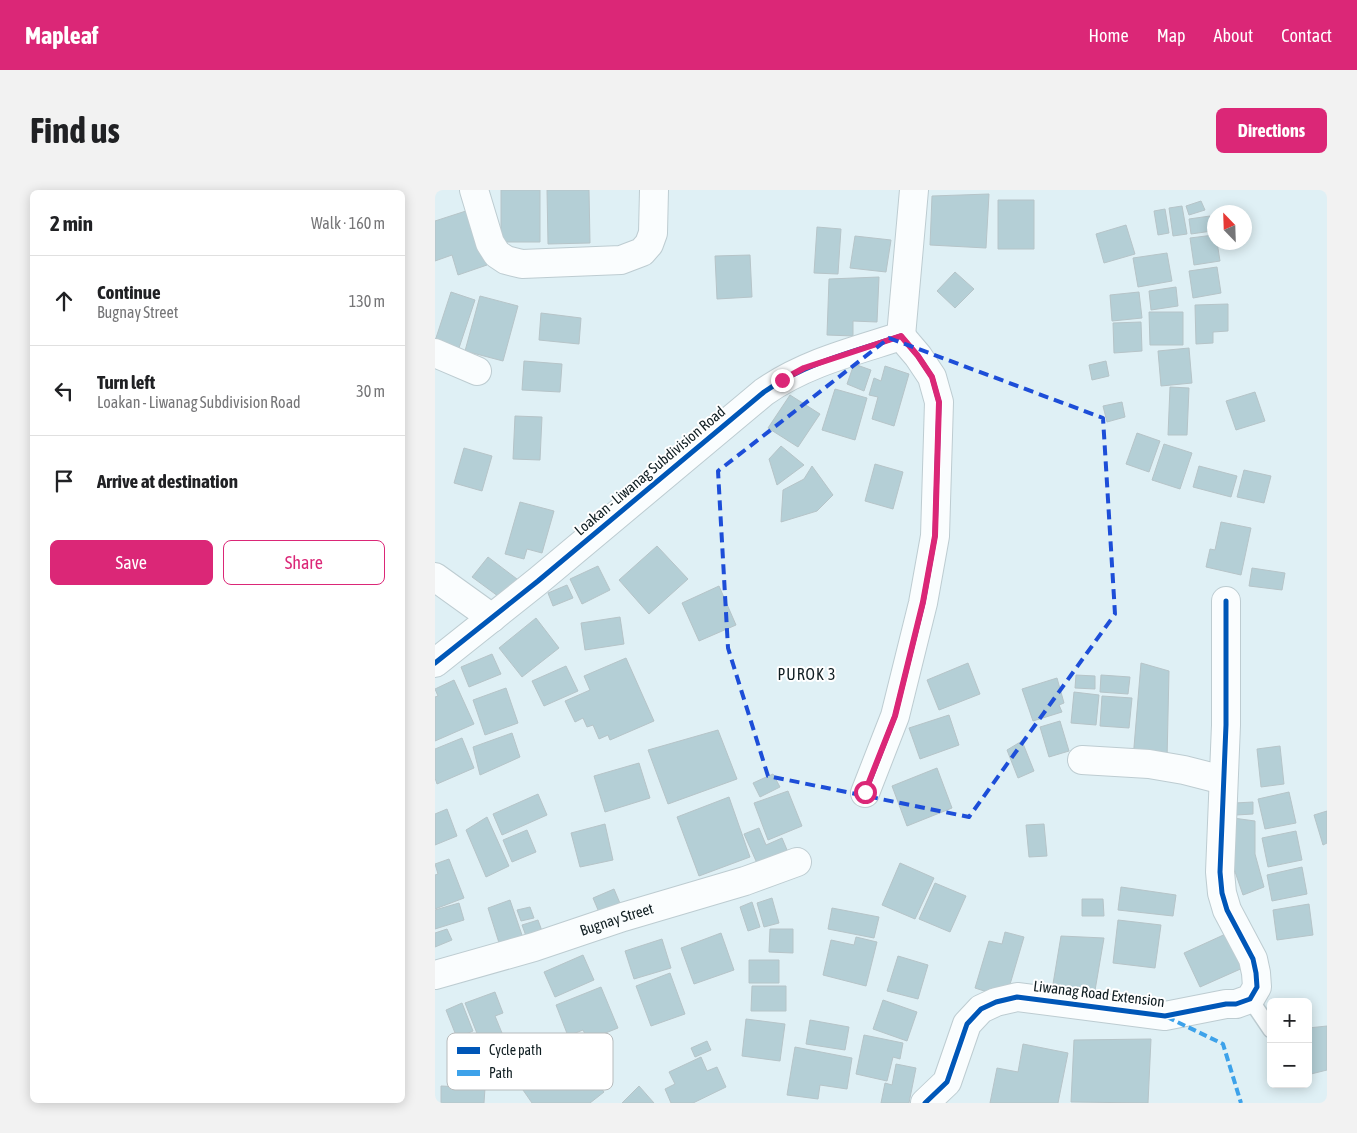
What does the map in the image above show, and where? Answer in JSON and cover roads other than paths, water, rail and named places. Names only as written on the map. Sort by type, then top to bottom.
[{"type":"street","points":[[474,190],[491,243],[497,254],[506,260],[522,264],[621,260],[642,252],[649,244],[653,233],[654,190]]},
{"type":"street","points":[[865,792],[895,716],[923,602],[935,536],[939,402],[932,377],[901,336],[914,190]]},
{"type":"street","name":"Loakan - Liwanag Subdivision Road","points":[[435,663],[492,618],[749,404],[782,380],[804,368],[901,336]]},
{"type":"street","points":[[435,353],[477,371]]},
{"type":"street","points":[[435,577],[492,618]]},
{"type":"street","points":[[1226,601],[1225,725],[1220,872],[1222,893],[1227,910],[1253,959],[1257,973],[1257,987],[1250,999]]},
{"type":"street","points":[[1082,760],[1149,764],[1184,770],[1223,780]]},
{"type":"street","name":"Bugnay Street","points":[[435,974],[534,947],[623,917],[745,881],[797,862]]},
{"type":"street","name":"Liwanag Road Extension","points":[[925,1103],[947,1082],[967,1024],[981,1009],[996,1002],[1017,996],[1165,1016],[1237,1004],[1250,999]]},
{"type":"lane","points":[[1250,999],[1267,1024]]},
{"type":"district","name":"PUROK 3","points":[[807,674]]}]
